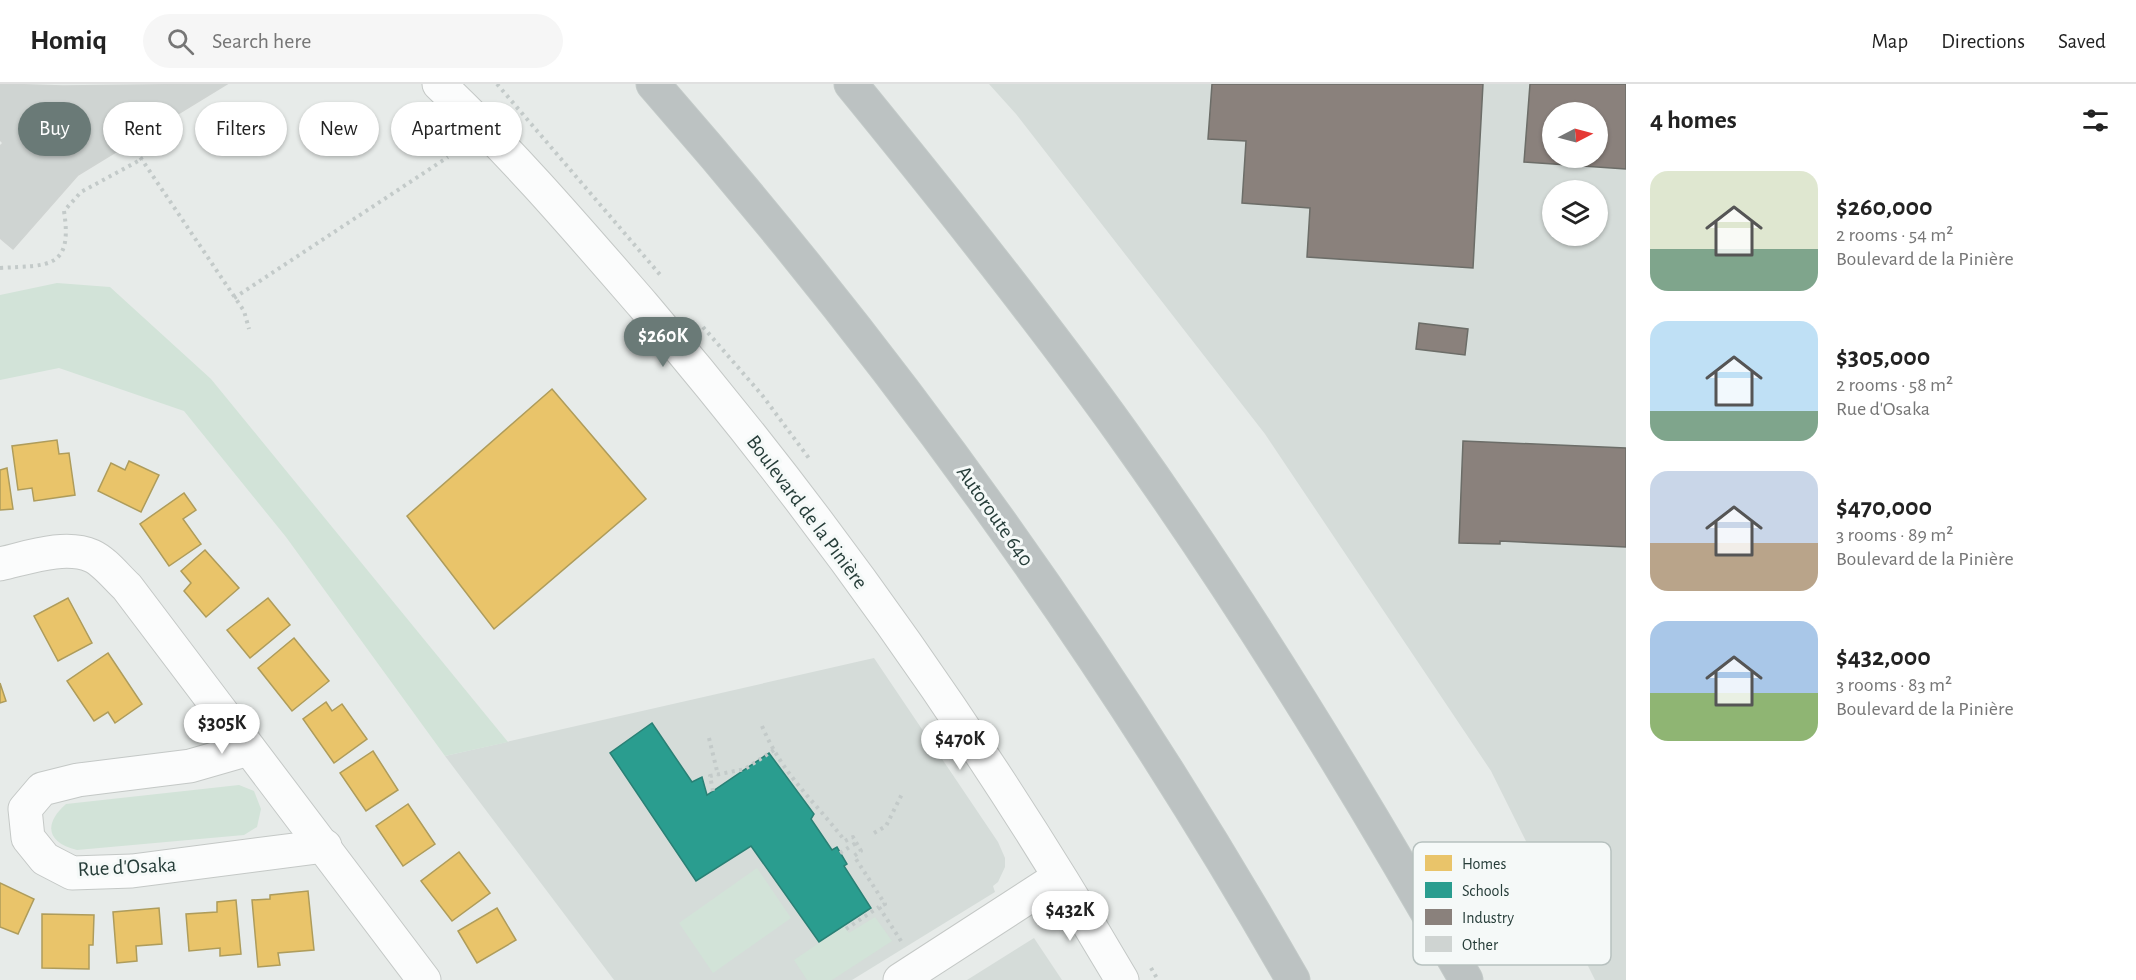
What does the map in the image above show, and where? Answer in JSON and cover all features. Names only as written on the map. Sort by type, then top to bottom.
[{"type":"highway","name":"Autoroute 640","points":[[653,84],[835,302],[1007,532],[1163,765],[1293,980]]},
{"type":"highway","points":[[852,84],[997,265],[1105,409],[1186,526],[1329,745],[1413,889]]},
{"type":"highway","points":[[1457,965],[1466,980]]},
{"type":"street","name":"Boulevard de la Pinière","points":[[439,84],[550,199],[679,347],[755,440],[906,646],[998,782],[1122,980]]},
{"type":"street","points":[[0,564],[51,553],[72,552],[93,557],[128,587],[424,980]]},
{"type":"street","name":"Rue d'Osaka","points":[[249,749],[190,766],[78,780],[42,789],[25,809],[28,838],[45,859],[72,873],[132,871],[325,846]]},
{"type":"street","points":[[900,980],[1059,877]]},
{"type":"path","points":[[140,156],[244,311],[249,329]]},
{"type":"path","points":[[234,298],[448,157]]},
{"type":"path","points":[[0,268],[38,266],[54,262],[66,244],[64,211],[81,192],[142,159]]},
{"type":"path","points":[[762,726],[774,750],[808,800],[820,808],[845,841],[852,837],[861,851],[854,856],[885,904],[846,929]]},
{"type":"path","points":[[709,738],[718,775]]},
{"type":"path","points":[[713,791],[710,776],[745,769],[774,750]]},
{"type":"path","points":[[873,833],[886,826],[903,792]]},
{"type":"path","points":[[840,853],[856,843]]},
{"type":"path","points":[[879,907],[905,947]]},
{"type":"shaded area","points":[[989,84],[1626,84],[1626,980],[1595,980],[1588,965],[1611,965],[1611,842],[1526,842],[1491,771],[1265,434],[1016,114]]},
{"type":"shaded area","points":[[874,658],[998,842],[1005,858],[1005,867],[998,882],[993,886],[995,892],[852,980],[614,980],[445,756]]},
{"type":"shaded area","points":[[1034,938],[1062,980],[967,980]]},
{"type":"green space","points":[[57,283],[110,287],[211,379],[508,742],[445,756],[286,537],[184,411],[59,368],[0,380],[0,295]]},
{"type":"green space","points":[[239,785],[254,791],[261,809],[257,827],[244,835],[77,850],[59,843],[52,832],[51,825],[54,819],[66,804]]},
{"type":"green space","points":[[757,868],[791,918],[713,973],[679,923]]},
{"type":"green space","points":[[875,917],[892,941],[832,980],[807,980],[794,960],[844,926],[849,933]]},
{"type":"building: Homes","points":[[552,389],[646,499],[494,629],[407,516]]},
{"type":"building: Homes","points":[[57,440],[59,454],[69,453],[75,495],[34,501],[32,488],[18,490],[12,446]]},
{"type":"building: Homes","points":[[129,461],[159,475],[141,512],[98,491],[111,463],[125,470]]},
{"type":"building: Homes","points":[[7,468],[13,509],[0,510],[0,470]]},
{"type":"building: Homes","points":[[184,493],[196,510],[183,519],[201,544],[169,566],[140,524]]},
{"type":"building: Homes","points":[[205,550],[239,588],[206,617],[184,591],[191,583],[181,571]]},
{"type":"building: Homes","points":[[68,598],[92,643],[58,661],[34,616]]},
{"type":"building: Homes","points":[[268,598],[290,625],[250,658],[227,630]]},
{"type":"building: Homes","points":[[294,638],[329,681],[292,711],[258,668]]},
{"type":"building: Homes","points":[[108,653],[142,704],[115,723],[108,712],[94,721],[67,681]]},
{"type":"building: Homes","points":[[0,683],[6,701],[0,703]]},
{"type":"building: Homes","points":[[326,702],[332,711],[342,704],[367,739],[334,763],[303,719]]},
{"type":"building: Homes","points":[[373,751],[398,790],[366,811],[340,773]]},
{"type":"building: Homes","points":[[408,804],[435,844],[403,866],[376,826]]},
{"type":"building: Homes","points":[[459,852],[490,893],[452,921],[421,881]]},
{"type":"building: Homes","points":[[0,883],[34,899],[18,934],[0,927]]},
{"type":"building: Homes","points":[[308,891],[314,950],[278,953],[280,965],[258,967],[252,900],[270,899],[270,895]]},
{"type":"building: Homes","points":[[236,900],[241,954],[220,956],[220,948],[189,951],[186,914],[217,912],[217,902]]},
{"type":"building: Homes","points":[[159,908],[162,944],[136,946],[137,961],[117,963],[113,912]]},
{"type":"building: Homes","points":[[497,908],[516,940],[477,963],[458,931]]},
{"type":"building: Homes","points":[[42,914],[94,915],[93,945],[89,945],[89,969],[42,968]]},
{"type":"building: Schools","points":[[652,723],[692,782],[702,777],[707,795],[769,753],[814,814],[811,819],[832,850],[837,847],[847,864],[844,866],[871,908],[819,942],[751,846],[696,881],[610,753]]},
{"type":"building: Industry","points":[[1212,84],[1483,84],[1473,268],[1307,257],[1310,208],[1242,203],[1246,141],[1208,139]]},
{"type":"building: Industry","points":[[1530,84],[1626,84],[1626,169],[1608,168],[1608,102],[1542,102],[1542,163],[1524,162]]},
{"type":"building: Industry","points":[[1419,323],[1468,329],[1465,355],[1416,349]]},
{"type":"building: Industry","points":[[1463,441],[1626,448],[1626,547],[1500,541],[1500,544],[1459,543]]},
{"type":"building: Other","points":[[0,84],[63,86],[227,84],[183,111],[183,102],[103,102],[103,156],[109,156],[78,175],[13,249],[0,238],[0,146],[3,143],[0,140]]}]
